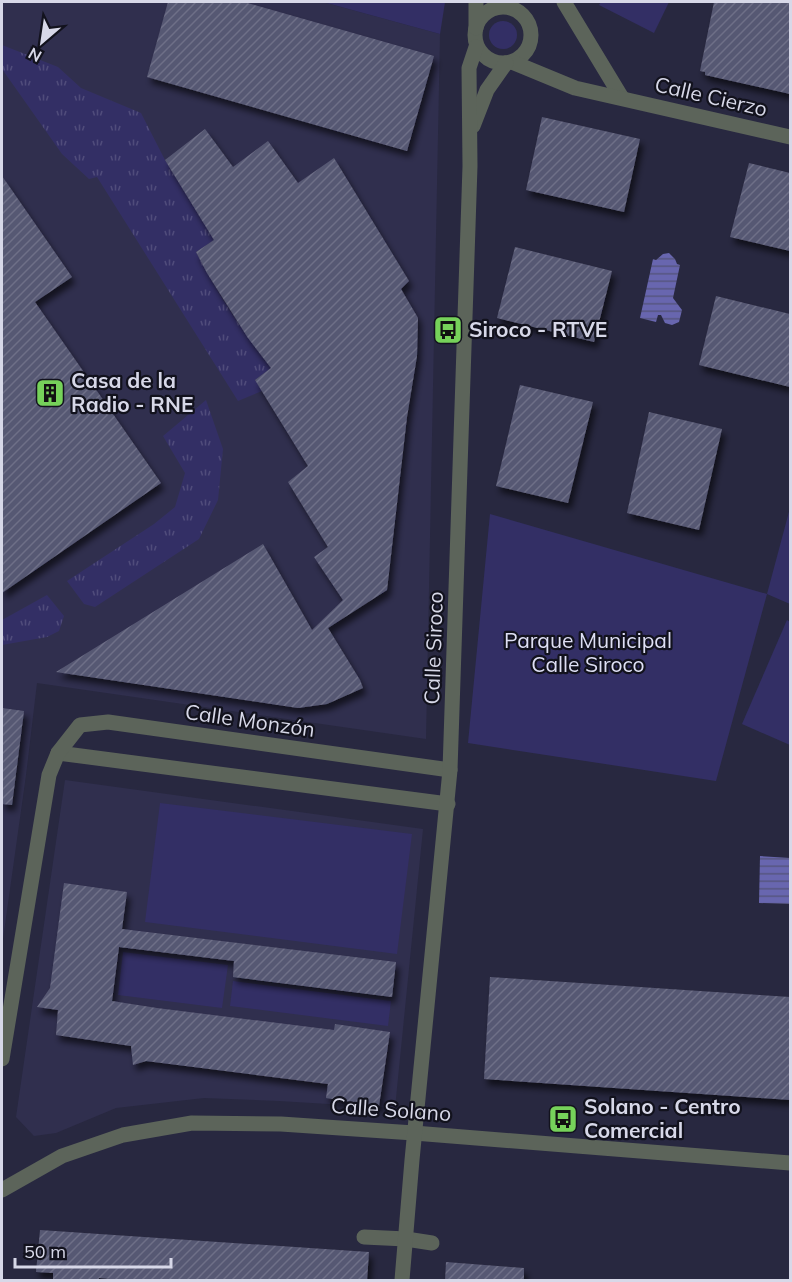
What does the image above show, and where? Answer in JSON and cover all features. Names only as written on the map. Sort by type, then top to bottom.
[{"type":"street","points":[[476,2],[476,47],[497,63],[509,63],[519,59],[529,47],[532,32],[522,2]]},
{"type":"street","name":"Calle Cierzo","points":[[564,2],[622,98]]},
{"type":"street","points":[[476,30],[478,21],[492,9],[501,7],[519,12],[526,18]]},
{"type":"street","name":"Calle Siroco","points":[[402,1281],[414,1133],[448,804],[470,136],[469,68],[476,47]]},
{"type":"street","name":"Calle Cierzo","points":[[509,63],[575,88],[790,137]]},
{"type":"street","name":"Calle Siroco","points":[[470,136],[487,90],[509,63]]},
{"type":"street","name":"Calle Monzón","points":[[2,1059],[49,775],[58,753],[80,725],[108,722],[450,770]]},
{"type":"street","points":[[58,753],[448,804]]},
{"type":"street","name":"Calle Solano","points":[[2,1190],[72,1152],[123,1135],[192,1123],[281,1124],[790,1163]]},
{"type":"street","points":[[364,1237],[432,1243]]},
{"type":"shaded area","points":[[2,2],[323,2],[440,34],[426,739],[37,683],[2,946]]},
{"type":"shaded area","points":[[669,253],[680,265],[673,298],[682,310],[679,322],[672,325],[665,323],[661,315],[658,315],[656,322],[640,318],[653,259],[656,260],[663,254]]},
{"type":"shaded area","points":[[65,780],[423,829],[395,1108],[204,1098],[116,1108],[56,1133],[34,1136],[16,1117]]},
{"type":"shaded area","points":[[760,856],[790,858],[790,904],[759,903]]},
{"type":"green space","points":[[323,2],[445,2],[440,34]]},
{"type":"green space","points":[[601,2],[669,2],[654,33],[599,5]]},
{"type":"green space","points":[[503,21],[513,25],[517,35],[513,45],[503,49],[493,45],[489,35],[493,25]]},
{"type":"green space","points":[[2,45],[58,67],[81,88],[141,113],[165,160],[214,240],[196,252],[231,312],[271,368],[255,380],[262,391],[238,401],[97,177],[89,179],[62,154],[2,69]]},
{"type":"green space","points":[[206,400],[223,449],[218,500],[199,539],[95,607],[84,604],[67,581],[154,524],[175,507],[185,473],[163,436]]},
{"type":"green space","points":[[790,508],[790,604],[767,594]]},
{"type":"green space","name":"Parque Municipal Calle Siroco","points":[[490,514],[767,594],[716,781],[468,743]]},
{"type":"green space","points":[[47,595],[64,616],[59,631],[47,637],[2,645],[2,620]]},
{"type":"green space","points":[[787,620],[790,622],[790,745],[742,724]]},
{"type":"green space","points":[[160,803],[412,834],[397,954],[145,922]]},
{"type":"green space","points":[[123,952],[228,965],[222,1008],[118,995]]},
{"type":"green space","points":[[233,981],[391,1001],[388,1026],[230,1006]]},
{"type":"building","points":[[168,2],[244,2],[434,56],[407,151],[147,77]]},
{"type":"building","points":[[714,2],[790,2],[790,94],[705,75],[705,72],[700,71]]},
{"type":"building","points":[[542,117],[640,139],[624,212],[526,190]]},
{"type":"building","points":[[205,129],[233,167],[268,141],[298,183],[334,158],[409,281],[401,289],[418,318],[417,356],[407,417],[387,590],[328,628],[363,688],[327,704],[298,708],[56,672],[263,544],[312,630],[343,600],[314,557],[328,547],[288,482],[308,466],[255,380],[271,368],[248,338],[196,252],[214,240],[165,160]]},
{"type":"building","points":[[749,163],[790,173],[790,251],[730,237]]},
{"type":"building","name":"Casa de la Radio - RNE","points":[[2,176],[72,277],[35,302],[161,483],[2,593]]},
{"type":"building","points":[[515,247],[612,271],[594,342],[497,318]]},
{"type":"building","points":[[716,296],[790,314],[790,387],[699,365]]},
{"type":"building","points":[[520,385],[593,402],[568,503],[496,486]]},
{"type":"building","points":[[649,412],[722,429],[699,530],[627,513]]},
{"type":"building","points":[[2,708],[24,711],[12,805],[2,804]]},
{"type":"building","points":[[64,883],[127,892],[122,929],[396,962],[392,997],[233,977],[234,961],[119,947],[112,1001],[334,1030],[335,1024],[390,1032],[379,1106],[326,1098],[328,1084],[146,1061],[133,1065],[131,1046],[56,1035],[58,1010],[37,1007],[50,988]]},
{"type":"building","points":[[490,977],[790,997],[790,1100],[484,1079]]},
{"type":"building","points":[[40,1230],[369,1252],[367,1281],[132,1281],[99,1278],[98,1281],[53,1281],[53,1273],[36,1272]]},
{"type":"building","points":[[446,1262],[524,1268],[524,1281],[445,1281]]},
{"type":"place","name":"Siroco - RTVE","points":[[448,330]]},
{"type":"place","name":"Casa de la Radio - RNE","points":[[50,393]]},
{"type":"place","name":"Solano - Centro Comercial","points":[[563,1119]]}]
